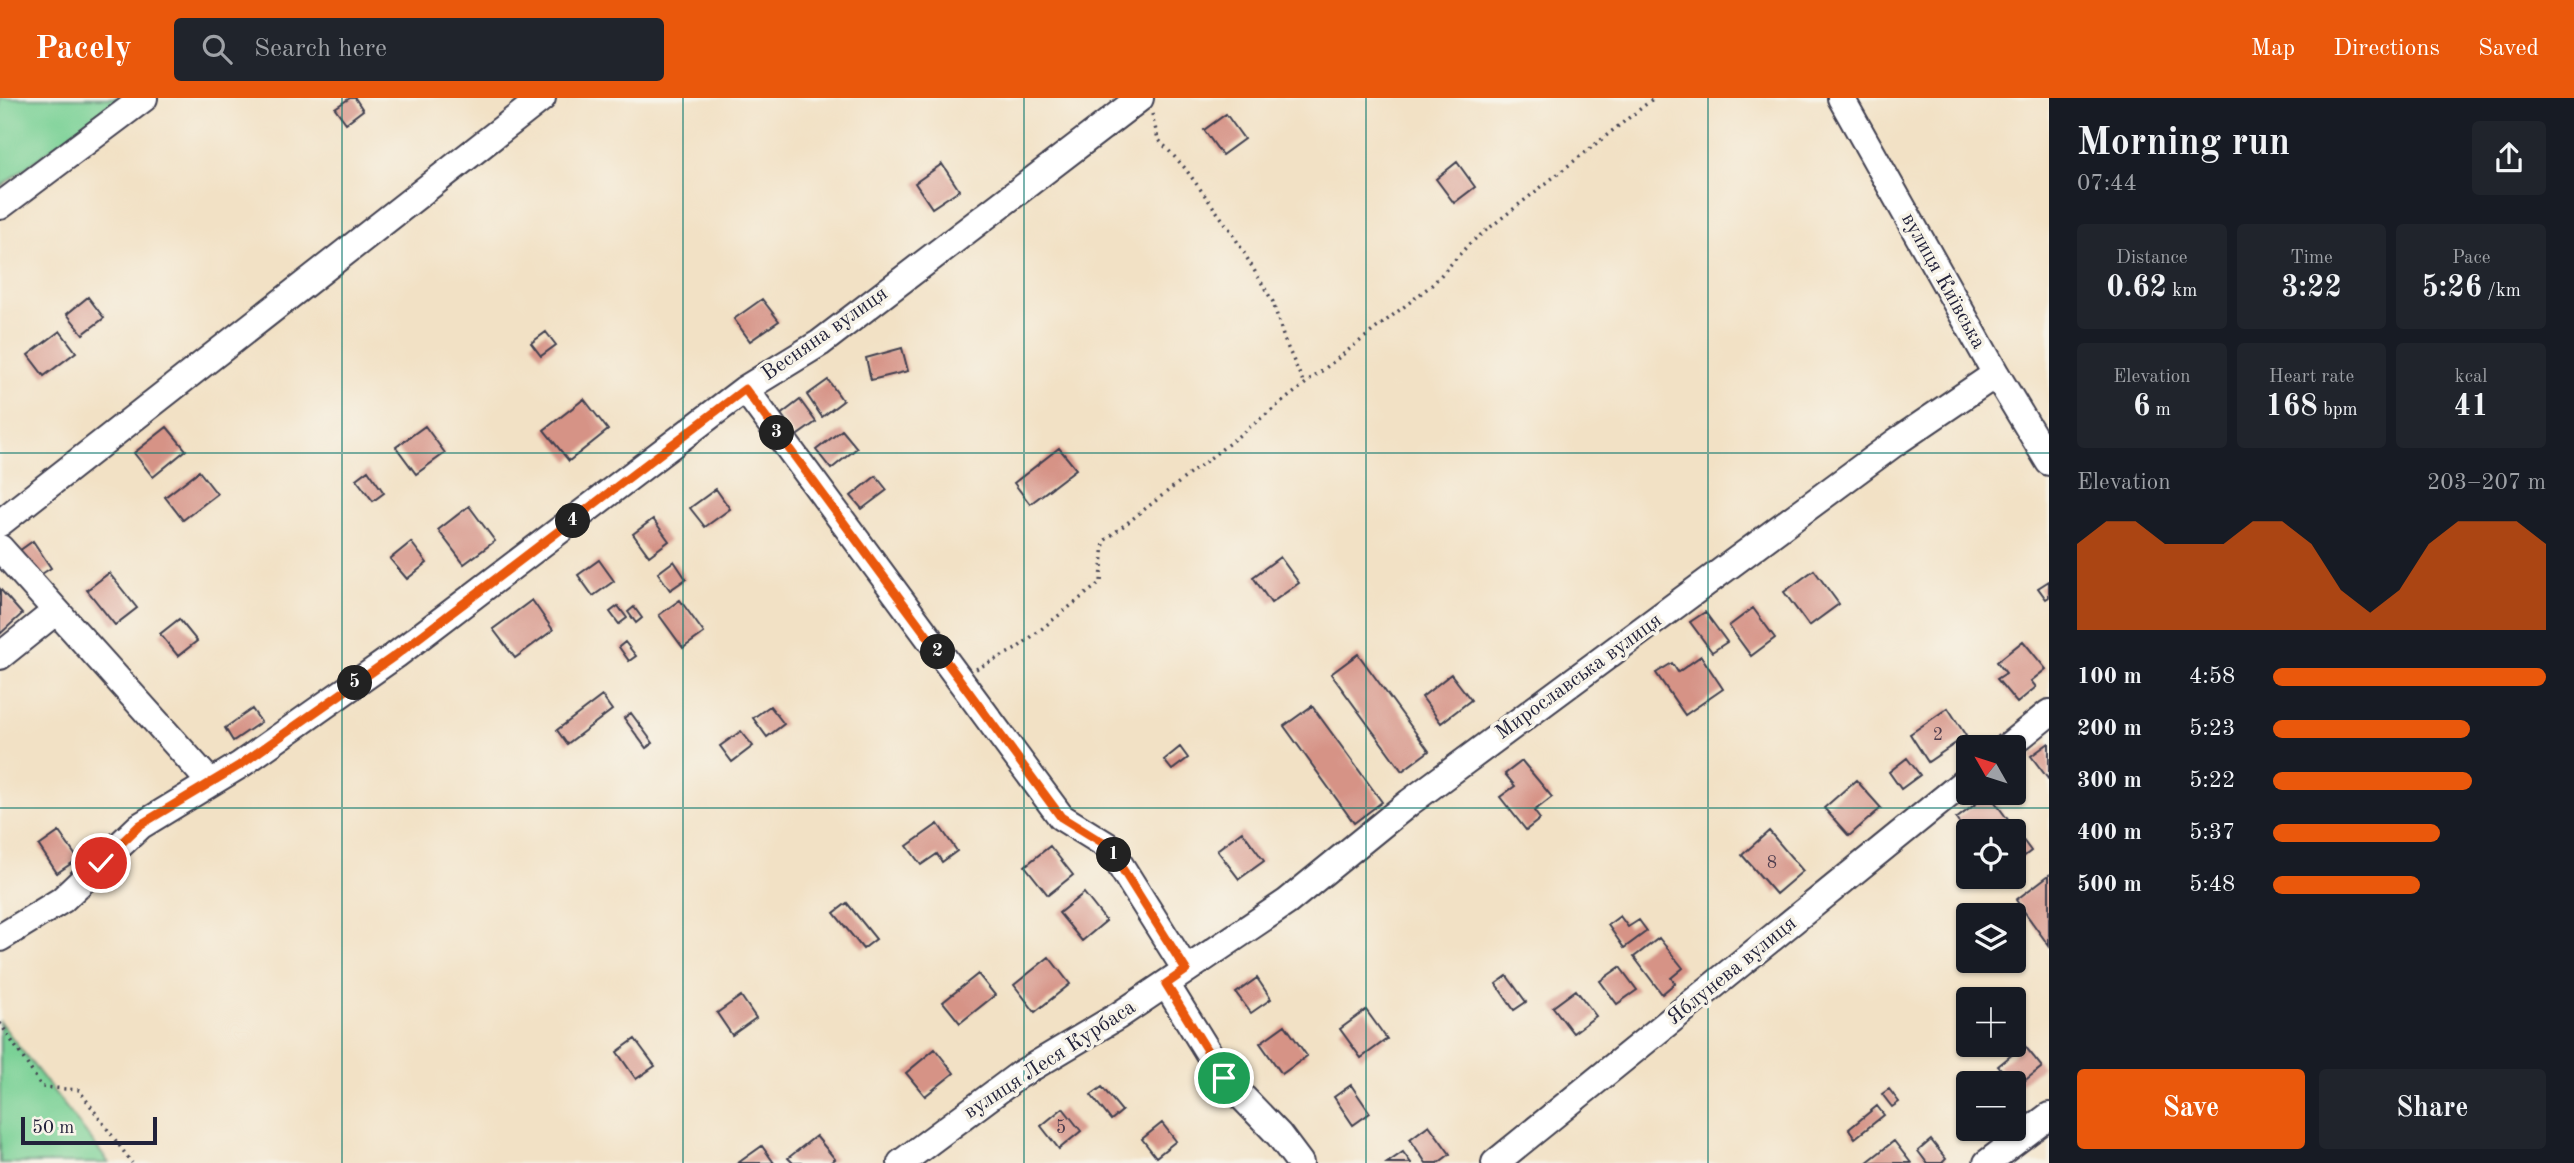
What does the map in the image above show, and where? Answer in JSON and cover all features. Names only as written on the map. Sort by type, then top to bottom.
[{"type":"street","points":[[0,206],[144,98]]},
{"type":"street","points":[[0,523],[542,98]]},
{"type":"street","name":"вулиця Київська","points":[[1841,98],[1996,374],[2049,462]]},
{"type":"street","name":"Весняна вулиця","points":[[0,938],[62,900],[140,825],[240,765],[417,639],[745,389],[820,343],[1145,103]]},
{"type":"street","name":"Мирославська вулиця","points":[[1176,977],[1287,902],[1409,803],[1896,442],[1996,374]]},
{"type":"street","points":[[745,389],[1061,817],[1108,846],[1176,977],[1224,1078],[1279,1135],[1300,1163]]},
{"type":"street","points":[[0,548],[210,782]]},
{"type":"street","points":[[0,656],[56,611]]},
{"type":"street","points":[[2022,735],[2049,713]]},
{"type":"street","name":"Яблунева вулиця","points":[[1495,1163],[1956,789]]},
{"type":"street","name":"вулиця Леся Курбаса","points":[[901,1163],[1019,1075],[1118,1016],[1176,977]]},
{"type":"street","points":[[1987,1163],[2049,1116]]},
{"type":"path","points":[[957,678],[1016,649],[1101,582],[1104,541],[1433,284],[1469,244],[1654,98]]},
{"type":"path","points":[[1145,103],[1158,139],[1184,167],[1231,231],[1273,302],[1284,339],[1304,384]]},
{"type":"path","points":[[0,1023],[42,1087],[79,1090],[132,1163]]},
{"type":"green space","points":[[0,98],[120,98],[0,187]]},
{"type":"green space","points":[[0,1022],[109,1163],[0,1163]]},
{"type":"building","points":[[350,98],[355,98],[363,110],[346,123],[335,108]]},
{"type":"building","points":[[1226,114],[1244,139],[1222,155],[1204,130]]},
{"type":"building","points":[[1457,162],[1475,187],[1454,203],[1436,179]]},
{"type":"building","points":[[942,164],[959,190],[932,208],[915,183]]},
{"type":"building","points":[[88,297],[104,318],[83,334],[67,314]]},
{"type":"building","points":[[762,299],[779,321],[750,341],[734,319]]},
{"type":"building","points":[[60,331],[76,352],[44,376],[28,355]]},
{"type":"building","points":[[546,332],[556,345],[541,356],[531,343]]},
{"type":"building","points":[[902,348],[908,371],[871,380],[866,358]]},
{"type":"building","points":[[828,380],[843,401],[822,417],[807,395]]},
{"type":"building","points":[[584,399],[608,430],[569,461],[544,430]]},
{"type":"building","points":[[800,400],[816,422],[795,437],[779,416]]},
{"type":"building","points":[[425,426],[445,453],[416,474],[396,447]]},
{"type":"building","points":[[167,427],[186,450],[153,477],[134,453]]},
{"type":"building","points":[[842,430],[857,448],[831,469],[816,450]]},
{"type":"building","points":[[1059,448],[1076,469],[1030,504],[1014,483]]},
{"type":"building","points":[[368,470],[384,493],[373,501],[356,479]]},
{"type":"building","points":[[199,471],[217,494],[183,520],[165,497]]},
{"type":"building","points":[[876,476],[887,490],[862,509],[851,496]]},
{"type":"building","points":[[716,489],[730,509],[705,527],[690,508]]},
{"type":"building","points":[[469,506],[495,541],[464,564],[438,530]]},
{"type":"building","points":[[653,519],[669,541],[649,556],[633,534]]},
{"type":"building","points":[[33,541],[51,568],[37,577],[19,551]]},
{"type":"building","points":[[411,542],[427,563],[407,579],[390,559]]},
{"type":"building","points":[[1280,557],[1299,583],[1271,603],[1253,577]]},
{"type":"building","points":[[599,560],[614,581],[593,596],[578,575]]},
{"type":"building","points":[[674,561],[686,579],[670,590],[658,573]]},
{"type":"building","points":[[1814,570],[1839,604],[1809,626],[1784,592]]},
{"type":"building","points":[[109,573],[137,608],[115,625],[87,590]]},
{"type":"building","points":[[2049,581],[2049,597],[2046,599],[2038,588]]},
{"type":"building","points":[[0,589],[22,614],[0,634]]},
{"type":"building","points":[[532,600],[553,630],[515,658],[493,629]]},
{"type":"building","points":[[680,600],[704,633],[683,648],[659,615]]},
{"type":"building","points":[[618,606],[627,618],[619,624],[610,612]]},
{"type":"building","points":[[634,607],[642,618],[636,623],[628,612]]},
{"type":"building","points":[[1753,608],[1775,638],[1751,656],[1729,626]]},
{"type":"building","points":[[1705,612],[1727,642],[1712,652],[1690,622]]},
{"type":"building","points":[[179,619],[197,641],[178,656],[160,634]]},
{"type":"building","points":[[2023,641],[2046,669],[2031,681],[2036,687],[2017,703],[1997,679],[2006,673],[1997,662]]},
{"type":"building","points":[[625,642],[636,656],[629,661],[619,647]]},
{"type":"building","points":[[1358,654],[1429,751],[1402,771],[1331,674]]},
{"type":"building","points":[[1701,656],[1723,689],[1685,715],[1656,673],[1672,663],[1678,672]]},
{"type":"building","points":[[1451,674],[1471,700],[1441,723],[1422,697]]},
{"type":"building","points":[[602,696],[612,710],[567,744],[557,730]]},
{"type":"building","points":[[770,706],[784,724],[767,737],[753,718]]},
{"type":"building","points":[[1312,706],[1382,802],[1354,823],[1284,726]]},
{"type":"building","points":[[1948,708],[1965,735],[1956,735],[1956,743],[1928,762],[1910,734]]},
{"type":"building","points":[[252,709],[261,722],[233,741],[225,728]]},
{"type":"building","points":[[631,713],[653,743],[646,748],[624,718]]},
{"type":"building","points":[[741,731],[753,746],[732,762],[720,746]]},
{"type":"building","points":[[2049,743],[2049,780],[2031,756]]},
{"type":"building","points":[[1180,747],[1188,758],[1172,770],[1164,760]]},
{"type":"building","points":[[1907,758],[1920,775],[1901,789],[1889,772]]},
{"type":"building","points":[[1522,761],[1552,797],[1534,811],[1540,819],[1526,830],[1500,797],[1515,786],[1505,774]]},
{"type":"building","points":[[1856,780],[1881,808],[1849,836],[1824,808]]},
{"type":"building","points":[[1974,805],[1997,805],[2007,819],[1956,819]]},
{"type":"building","points":[[938,824],[957,851],[942,862],[937,854],[921,865],[907,846]]},
{"type":"building","points":[[1242,831],[1264,861],[1239,879],[1217,850]]},
{"type":"building","points":[[1769,831],[1803,871],[1776,894],[1742,855]]},
{"type":"building","points":[[59,832],[78,859],[57,873],[39,846]]},
{"type":"building","points":[[1050,846],[1073,875],[1048,895],[1025,866]]},
{"type":"building","points":[[2049,875],[2049,946],[2026,914],[2026,903],[2018,903],[2016,900]]},
{"type":"building","points":[[1084,893],[1106,921],[1082,941],[1059,913]]},
{"type":"building","points":[[847,903],[876,939],[863,949],[834,913]]},
{"type":"building","points":[[1620,916],[1628,927],[1639,920],[1647,931],[1624,948],[1608,925]]},
{"type":"building","points":[[1659,938],[1683,968],[1671,978],[1675,983],[1662,994],[1634,957]]},
{"type":"building","points":[[1049,957],[1070,984],[1035,1012],[1014,985]]},
{"type":"building","points":[[1620,967],[1637,990],[1617,1004],[1600,981]]},
{"type":"building","points":[[978,974],[995,995],[960,1023],[943,1002]]},
{"type":"building","points":[[1507,976],[1526,1002],[1514,1010],[1496,984]]},
{"type":"building","points":[[1257,978],[1271,999],[1251,1013],[1236,993]]},
{"type":"building","points":[[1576,990],[1596,1016],[1573,1033],[1553,1007]]},
{"type":"building","points":[[741,996],[756,1018],[732,1035],[717,1013]]},
{"type":"building","points":[[1366,1010],[1387,1039],[1361,1058],[1340,1029]]},
{"type":"building","points":[[1285,1025],[1307,1056],[1282,1074],[1260,1043]]},
{"type":"building","points":[[635,1039],[655,1066],[636,1079],[617,1052]]},
{"type":"building","points":[[2026,1047],[2042,1067],[2026,1080],[2026,1071],[2003,1071],[1998,1066],[2009,1057],[2026,1057]]},
{"type":"building","points":[[935,1049],[954,1073],[925,1096],[906,1073]]},
{"type":"building","points":[[1351,1085],[1370,1113],[1353,1125],[1334,1097]]},
{"type":"building","points":[[1102,1087],[1122,1111],[1111,1120],[1091,1095]]},
{"type":"building","points":[[1889,1089],[1899,1102],[1892,1107],[1882,1094]]},
{"type":"building","points":[[1877,1106],[1884,1115],[1855,1138],[1849,1129]]},
{"type":"building","points":[[1063,1108],[1081,1131],[1059,1149],[1041,1126]]},
{"type":"building","points":[[1162,1123],[1176,1141],[1156,1157],[1142,1139]]},
{"type":"building","points":[[1429,1125],[1450,1154],[1438,1163],[1426,1163],[1410,1139]]},
{"type":"building","points":[[816,1136],[835,1159],[830,1163],[793,1163],[788,1158]]},
{"type":"building","points":[[1931,1140],[1946,1159],[1942,1163],[1927,1163],[1918,1151]]},
{"type":"building","points":[[1894,1141],[1911,1163],[1866,1163]]},
{"type":"building","points":[[762,1146],[774,1163],[738,1163]]},
{"type":"building","points":[[1403,1152],[1411,1163],[1387,1163]]},
{"type":"route","points":[[101,863],[140,825],[240,765],[301,719],[450,616],[745,389],[1061,817],[1108,846],[1186,970],[1166,984],[1224,1078]]}]
